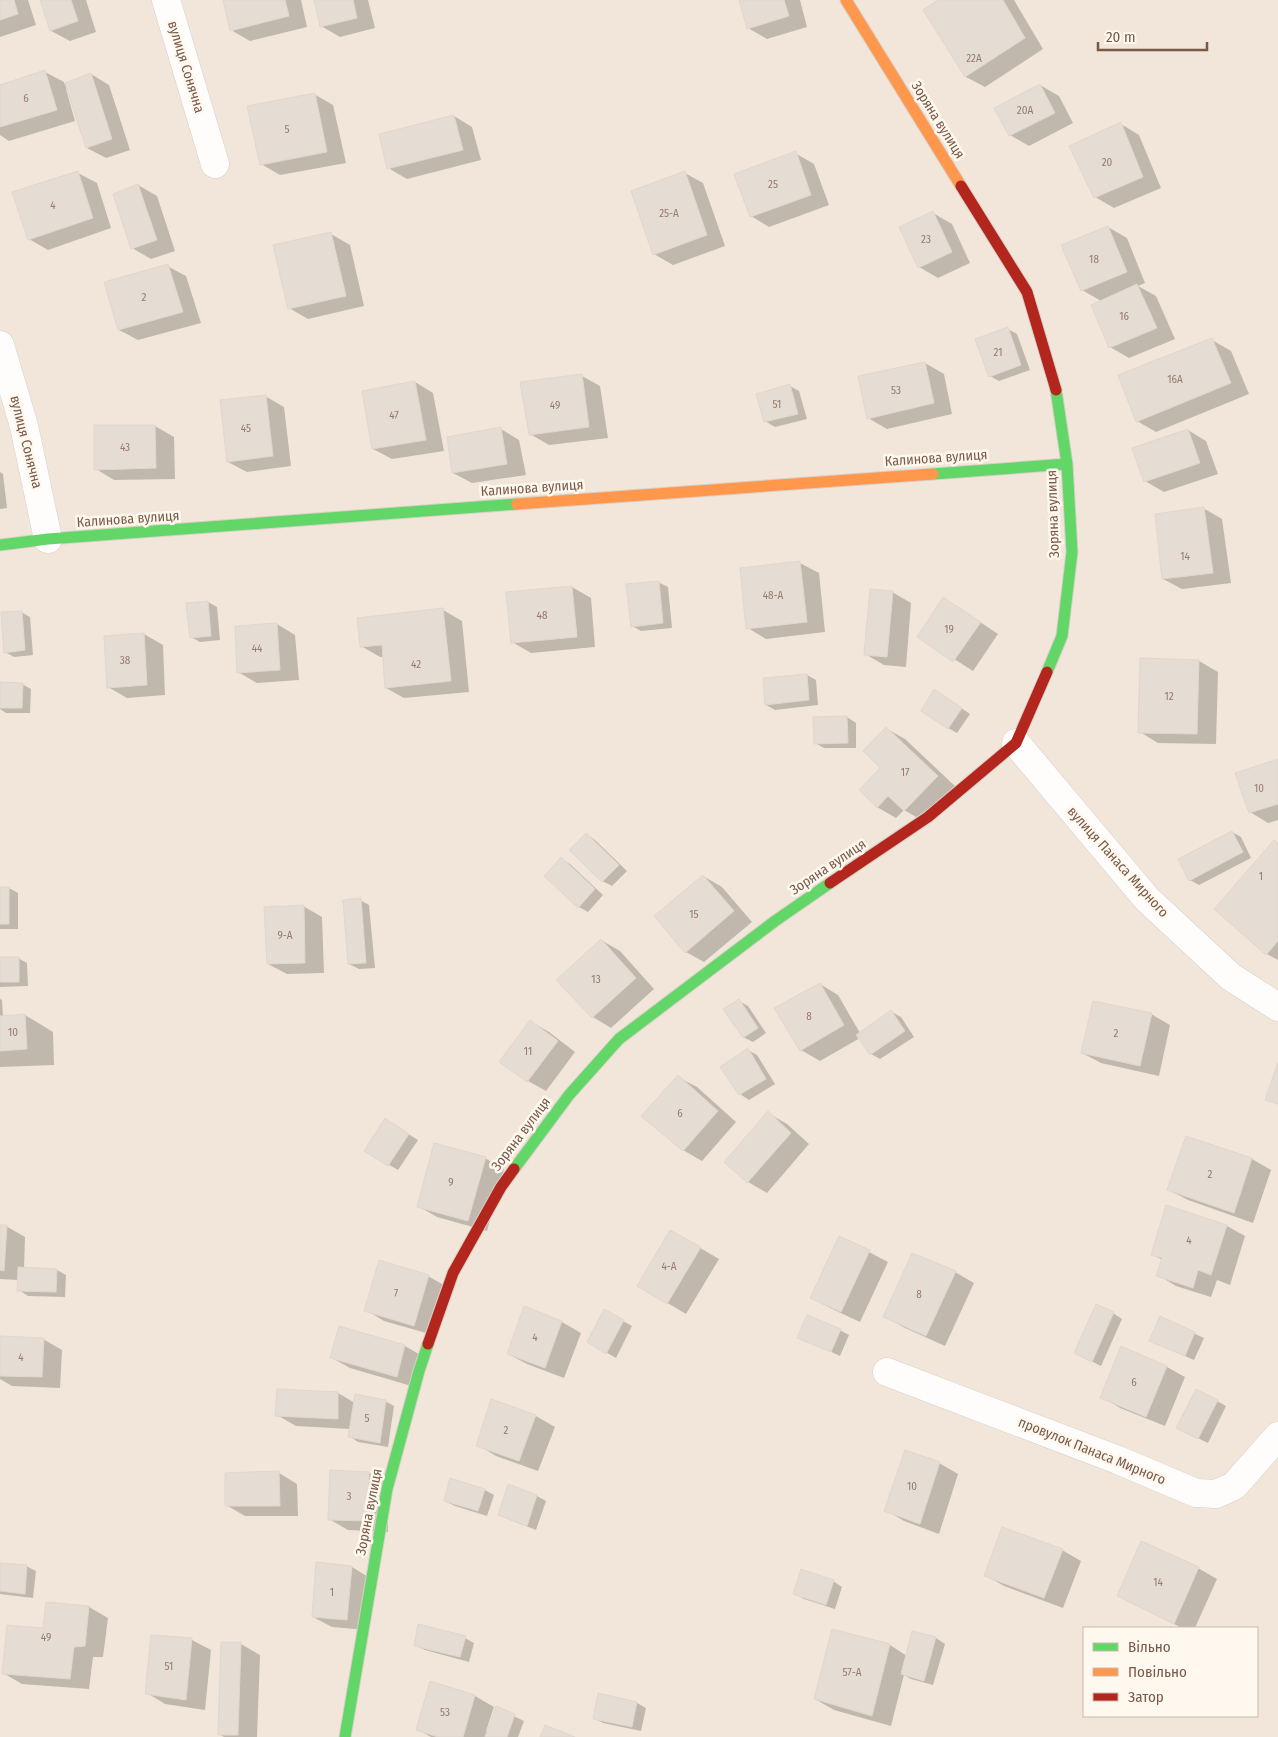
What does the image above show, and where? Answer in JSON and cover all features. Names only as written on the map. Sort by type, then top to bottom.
[{"type":"street","name":"вулиця Сонячна","points":[[166,0],[215,164]]},
{"type":"street","name":"Зоряна вулиця","points":[[344,1737],[387,1489],[419,1371],[453,1272],[501,1187],[569,1095],[619,1039],[774,921],[928,816],[1016,743],[1038,696],[1062,636],[1072,552],[1066,464],[1057,394],[1027,292],[846,0]]},
{"type":"street","name":"вулиця Сонячна","points":[[0,345],[24,426],[48,540]]},
{"type":"street","name":"Калинова вулиця","points":[[0,545],[1066,464]]},
{"type":"street","name":"вулиця Панаса Мирного","points":[[1016,743],[1147,899],[1231,976],[1278,1007]]},
{"type":"street","name":"провулок Панаса Мирного","points":[[887,1372],[1118,1460],[1196,1493],[1206,1495],[1216,1494],[1234,1486],[1278,1436]]},
{"type":"shaded area","points":[[0,0],[1278,0],[1278,1737],[0,1737]]},
{"type":"building","points":[[0,0],[14,0],[18,14],[0,20]]},
{"type":"building","points":[[40,0],[71,0],[78,21],[50,31]]},
{"type":"building","points":[[223,0],[285,0],[289,16],[230,31]]},
{"type":"building","points":[[314,0],[353,0],[357,18],[320,27]]},
{"type":"building","points":[[739,0],[784,0],[789,16],[747,29]]},
{"type":"building","points":[[938,0],[1003,0],[1025,38],[965,77],[923,10]]},
{"type":"building","points":[[45,70],[57,110],[0,127],[0,85]]},
{"type":"building","points":[[91,73],[112,139],[86,148],[65,83]]},
{"type":"building","points":[[1040,84],[1055,113],[1009,136],[994,108]]},
{"type":"building","points":[[315,93],[327,152],[260,165],[247,106]]},
{"type":"building","points":[[454,115],[463,150],[387,169],[379,134]]},
{"type":"building","points":[[1121,122],[1143,177],[1094,198],[1069,146]]},
{"type":"building","points":[[796,151],[811,195],[750,217],[734,174]]},
{"type":"building","points":[[78,171],[93,218],[28,240],[12,192]]},
{"type":"building","points":[[685,171],[707,235],[653,255],[631,191]]},
{"type":"building","points":[[138,184],[157,240],[131,249],[113,194]]},
{"type":"building","points":[[933,211],[952,252],[918,268],[899,227]]},
{"type":"building","points":[[1108,226],[1127,272],[1081,291],[1061,245]]},
{"type":"building","points":[[331,232],[346,296],[288,309],[273,245]]},
{"type":"building","points":[[168,264],[183,312],[118,330],[104,282]]},
{"type":"building","points":[[1137,284],[1157,328],[1109,348],[1091,305]]},
{"type":"building","points":[[1008,327],[1021,365],[989,377],[975,339]]},
{"type":"building","points":[[1212,338],[1231,383],[1136,422],[1118,375]]},
{"type":"building","points":[[925,362],[934,403],[867,419],[858,376]]},
{"type":"building","points":[[582,374],[589,427],[529,435],[520,382]]},
{"type":"building","points":[[415,381],[426,440],[372,449],[362,391]]},
{"type":"building","points":[[790,384],[798,414],[764,422],[756,394]]},
{"type":"building","points":[[266,395],[273,456],[227,462],[220,400]]},
{"type":"building","points":[[94,425],[155,425],[156,468],[94,470]]},
{"type":"building","points":[[501,427],[507,464],[452,473],[447,437]]},
{"type":"building","points":[[1188,429],[1200,463],[1144,482],[1132,448]]},
{"type":"building","points":[[1204,507],[1213,573],[1162,579],[1155,514]]},
{"type":"building","points":[[800,561],[807,622],[746,629],[740,568]]},
{"type":"building","points":[[659,581],[663,623],[631,627],[626,584]]},
{"type":"building","points":[[572,586],[577,637],[511,643],[506,592]]},
{"type":"building","points":[[870,589],[893,591],[887,657],[864,655]]},
{"type":"building","points":[[943,597],[981,622],[953,662],[917,637]]},
{"type":"building","points":[[208,601],[211,636],[190,638],[186,603]]},
{"type":"building","points":[[443,608],[451,681],[385,688],[382,645],[360,647],[357,618]]},
{"type":"building","points":[[22,611],[25,650],[4,653],[1,612]]},
{"type":"building","points":[[277,623],[280,670],[237,673],[235,626]]},
{"type":"building","points":[[144,633],[147,685],[107,688],[104,636]]},
{"type":"building","points":[[1140,658],[1199,660],[1197,734],[1138,733]]},
{"type":"building","points":[[807,674],[809,700],[765,705],[763,678]]},
{"type":"building","points":[[0,682],[23,683],[22,708],[0,708]]},
{"type":"building","points":[[934,689],[962,708],[948,729],[921,711]]},
{"type":"building","points":[[847,716],[848,743],[814,744],[813,717]]},
{"type":"building","points":[[886,727],[938,776],[904,811],[888,796],[877,808],[859,790],[880,768],[863,751]]},
{"type":"building","points":[[1278,759],[1278,804],[1249,813],[1235,773]]},
{"type":"building","points":[[1232,831],[1243,852],[1189,881],[1178,859]]},
{"type":"building","points":[[586,833],[619,865],[602,882],[569,850]]},
{"type":"building","points":[[1274,840],[1278,843],[1278,941],[1266,955],[1214,909]]},
{"type":"building","points":[[561,857],[595,889],[578,908],[544,876]]},
{"type":"building","points":[[703,875],[734,911],[685,953],[654,916]]},
{"type":"building","points":[[0,887],[9,887],[9,924],[0,924]]},
{"type":"building","points":[[361,898],[366,963],[348,964],[343,900]]},
{"type":"building","points":[[304,905],[305,963],[267,964],[264,907]]},
{"type":"building","points":[[601,939],[636,978],[592,1018],[556,980]]},
{"type":"building","points":[[0,957],[19,957],[19,982],[0,982]]},
{"type":"building","points":[[820,983],[844,1025],[800,1051],[774,1008]]},
{"type":"building","points":[[739,999],[758,1028],[743,1038],[723,1009]]},
{"type":"building","points":[[1093,1001],[1152,1013],[1140,1066],[1081,1053]]},
{"type":"building","points":[[891,1010],[905,1031],[870,1055],[856,1035]]},
{"type":"building","points":[[25,1014],[27,1049],[0,1051],[0,1016]]},
{"type":"building","points":[[530,1020],[558,1041],[527,1082],[499,1062]]},
{"type":"building","points":[[748,1048],[766,1079],[739,1095],[720,1067]]},
{"type":"building","points":[[1278,1062],[1278,1104],[1265,1100]]},
{"type":"building","points":[[678,1075],[718,1111],[683,1151],[641,1116]]},
{"type":"building","points":[[768,1111],[791,1133],[747,1183],[724,1162]]},
{"type":"building","points":[[385,1118],[409,1134],[388,1166],[364,1151]]},
{"type":"building","points":[[1186,1136],[1252,1158],[1234,1213],[1167,1190]]},
{"type":"building","points":[[434,1143],[486,1157],[468,1221],[417,1207]]},
{"type":"building","points":[[1166,1205],[1227,1225],[1211,1275],[1198,1270],[1193,1288],[1156,1276],[1162,1258],[1151,1255]]},
{"type":"building","points":[[0,1225],[7,1225],[4,1271],[0,1270]]},
{"type":"building","points":[[670,1230],[701,1247],[667,1304],[637,1286]]},
{"type":"building","points":[[839,1236],[870,1250],[841,1312],[810,1298]]},
{"type":"building","points":[[912,1253],[956,1271],[926,1336],[883,1317]]},
{"type":"building","points":[[379,1260],[429,1275],[414,1326],[364,1311]]},
{"type":"building","points":[[18,1267],[57,1269],[56,1292],[17,1291]]},
{"type":"building","points":[[1096,1304],[1114,1312],[1092,1362],[1074,1353]]},
{"type":"building","points":[[524,1306],[562,1321],[545,1368],[507,1354]]},
{"type":"building","points":[[604,1309],[624,1320],[606,1354],[587,1342]]},
{"type":"building","points":[[807,1315],[841,1329],[831,1352],[797,1338]]},
{"type":"building","points":[[1160,1316],[1195,1332],[1185,1356],[1149,1341]]},
{"type":"building","points":[[339,1326],[405,1345],[397,1377],[330,1358]]},
{"type":"building","points":[[0,1336],[44,1338],[42,1377],[0,1376]]},
{"type":"building","points":[[1121,1346],[1167,1366],[1146,1417],[1100,1398]]},
{"type":"building","points":[[277,1389],[338,1392],[338,1419],[275,1416]]},
{"type":"building","points":[[1196,1389],[1218,1400],[1198,1439],[1176,1428]]},
{"type":"building","points":[[355,1394],[386,1400],[380,1443],[348,1437]]},
{"type":"building","points":[[491,1399],[536,1415],[519,1461],[476,1446]]},
{"type":"building","points":[[905,1450],[940,1462],[920,1524],[884,1511]]},
{"type":"building","points":[[330,1470],[369,1472],[369,1521],[328,1520]]},
{"type":"building","points":[[279,1471],[280,1506],[225,1506],[225,1473]]},
{"type":"building","points":[[450,1478],[485,1489],[478,1511],[444,1501]]},
{"type":"building","points":[[508,1484],[537,1495],[527,1526],[498,1515]]},
{"type":"building","points":[[1002,1527],[1063,1549],[1044,1598],[984,1576]]},
{"type":"building","points":[[1141,1541],[1199,1567],[1174,1624],[1117,1596]]},
{"type":"building","points":[[316,1562],[352,1566],[347,1620],[312,1617]]},
{"type":"building","points":[[0,1563],[27,1565],[25,1594],[0,1591]]},
{"type":"building","points":[[801,1569],[834,1580],[826,1605],[793,1594]]},
{"type":"building","points":[[46,1602],[89,1606],[85,1646],[74,1647],[70,1679],[2,1674],[7,1625],[43,1628]]},
{"type":"building","points":[[418,1624],[466,1636],[460,1657],[414,1646]]},
{"type":"building","points":[[832,1629],[890,1644],[872,1716],[814,1699]]},
{"type":"building","points":[[912,1631],[936,1637],[924,1681],[901,1674]]},
{"type":"building","points":[[151,1635],[192,1638],[186,1700],[145,1694]]},
{"type":"building","points":[[221,1642],[241,1642],[238,1735],[218,1735]]},
{"type":"building","points":[[430,1681],[475,1695],[463,1737],[438,1737],[416,1730]]},
{"type":"building","points":[[598,1693],[637,1702],[632,1727],[593,1719]]},
{"type":"building","points":[[496,1706],[515,1714],[507,1737],[485,1737]]},
{"type":"building","points":[[545,1725],[575,1737],[540,1737]]},
{"type":"traffic: fast","points":[[1047,672],[1062,636],[1072,552],[1067,464],[1056,390]]},
{"type":"traffic: fast","points":[[933,474],[1067,464]]},
{"type":"traffic: fast","points":[[0,545],[48,539],[517,504]]},
{"type":"traffic: fast","points":[[514,1169],[569,1095],[619,1039],[775,921],[830,883]]},
{"type":"traffic: fast","points":[[345,1737],[387,1489],[428,1344]]},
{"type":"traffic: slow","points":[[846,0],[961,186]]},
{"type":"traffic: slow","points":[[517,504],[933,474]]},
{"type":"traffic: jam","points":[[961,186],[1027,292],[1056,390]]},
{"type":"traffic: jam","points":[[830,883],[928,817],[1016,743],[1047,672]]},
{"type":"traffic: jam","points":[[428,1344],[453,1273],[501,1187],[514,1169]]}]
